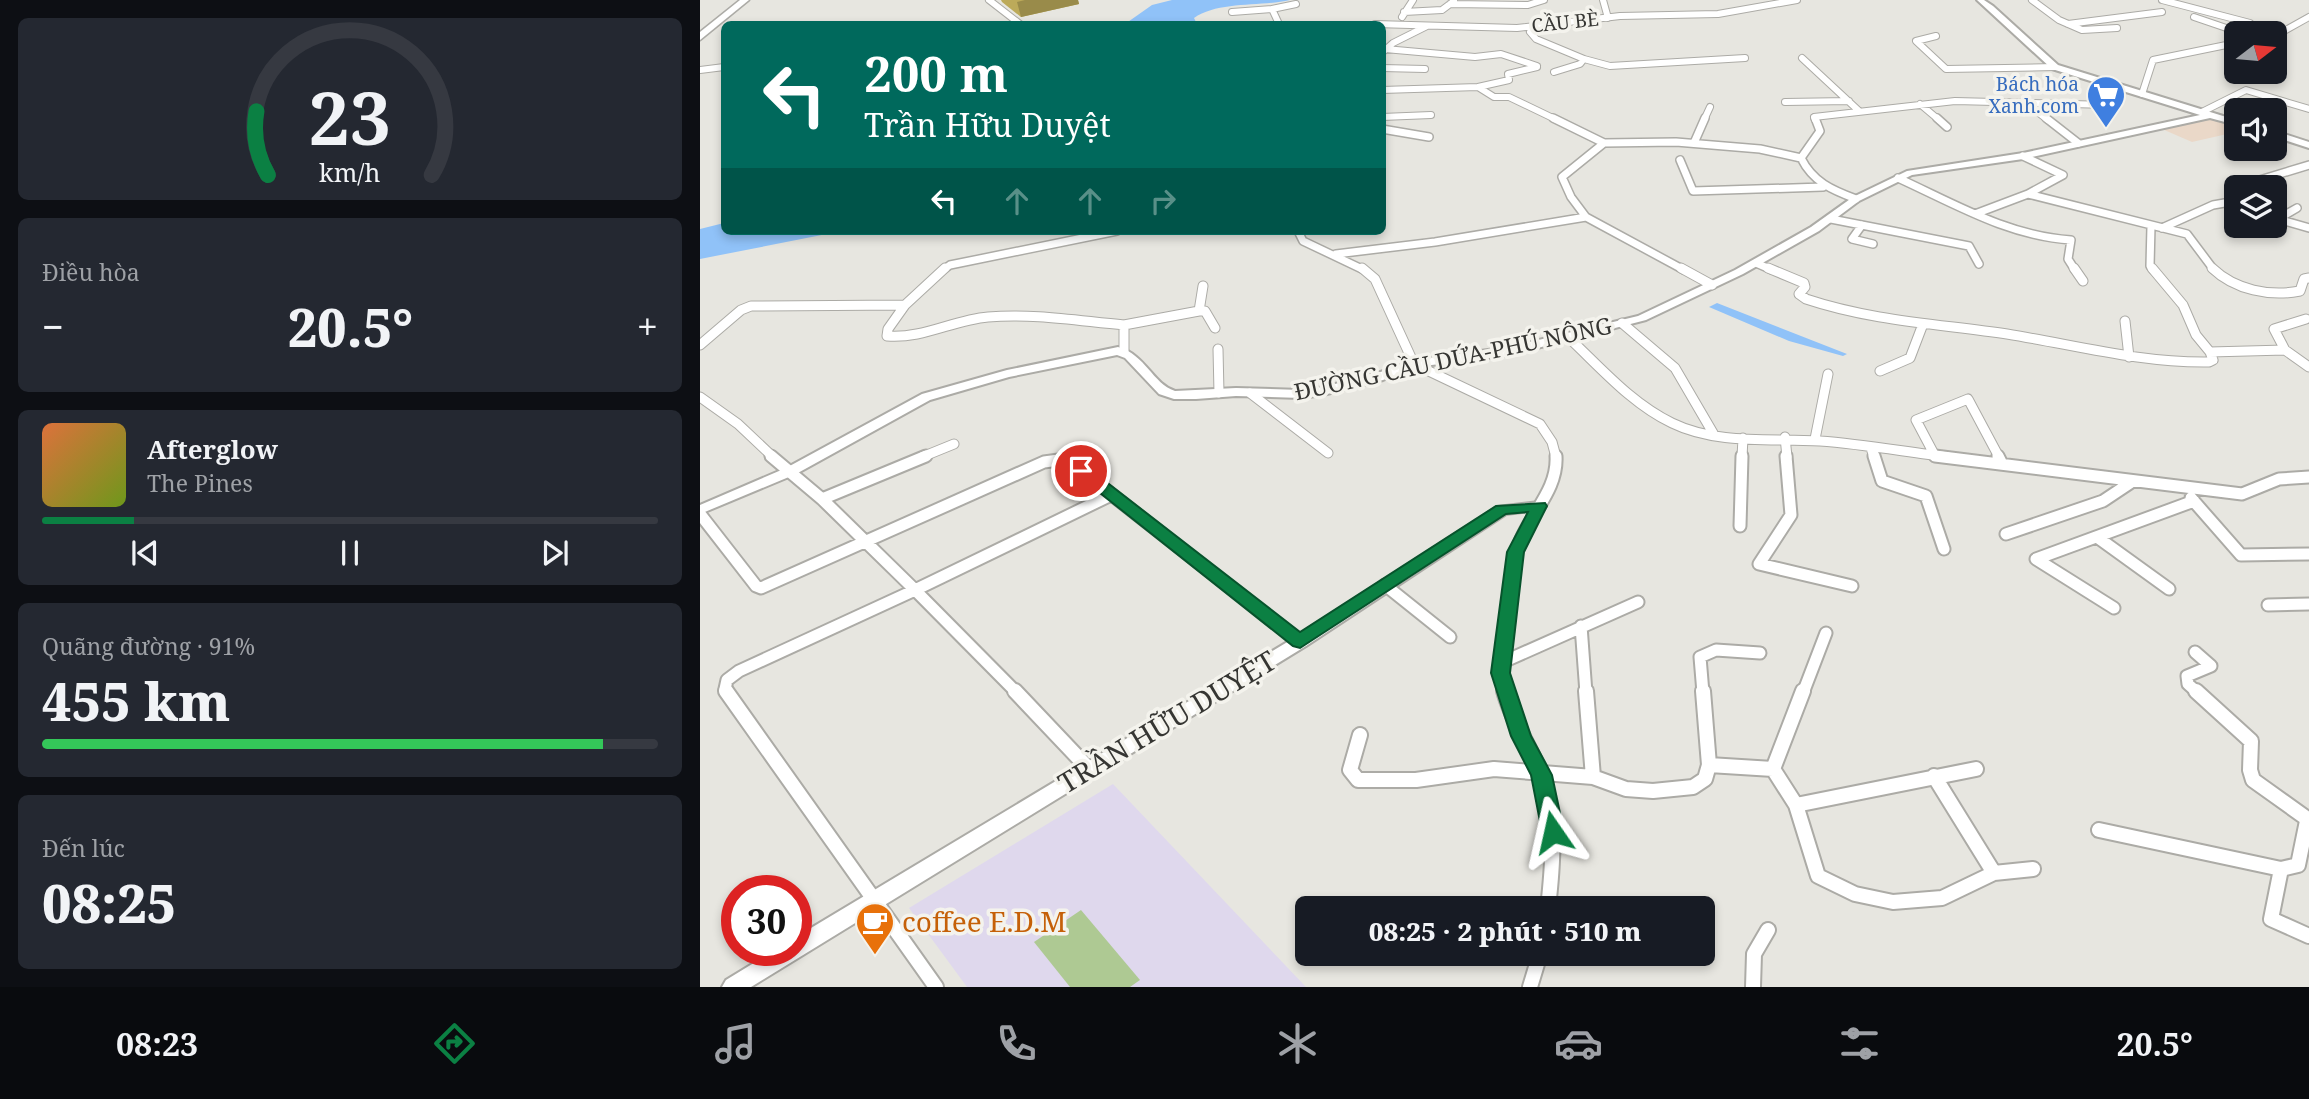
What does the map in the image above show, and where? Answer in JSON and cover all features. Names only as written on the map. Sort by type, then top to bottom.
[{"type":"main road","points":[[700,26],[732,0]]},
{"type":"main road","points":[[700,37],[744,0]]},
{"type":"street","points":[[989,0],[1016,21]]},
{"type":"street","points":[[1400,23],[1413,0]]},
{"type":"street","points":[[1404,12],[1442,10],[1458,0]]},
{"type":"street","points":[[1450,4],[1528,5],[1544,0]]},
{"type":"street","points":[[1603,0],[1608,18]]},
{"type":"street","name":"CẦU BÈ","points":[[1386,24],[1537,26],[1608,18],[1718,14],[1797,0]]},
{"type":"street","points":[[1980,0],[2002,16],[2032,48],[2055,67]]},
{"type":"street","points":[[2032,0],[2068,24],[2089,32],[2117,28]]},
{"type":"street","points":[[2162,0],[2242,21]]},
{"type":"street","points":[[1232,12],[1296,4]]},
{"type":"street","points":[[1272,9],[1278,21]]},
{"type":"street","points":[[2068,24],[2162,12]]},
{"type":"street","points":[[2194,17],[2224,27]]},
{"type":"street","points":[[2287,29],[2309,17]]},
{"type":"street","points":[[1386,50],[1431,24]]},
{"type":"street","points":[[1537,26],[1530,32],[1536,39],[1584,59],[1610,66],[1745,58]]},
{"type":"street","points":[[1936,36],[1916,41],[1946,69],[2055,67],[2224,119]]},
{"type":"street","points":[[2143,94],[2153,60],[2224,45]]},
{"type":"street","points":[[1386,51],[1475,57],[1501,54],[1537,66],[1508,74],[1510,80],[1478,87],[1386,90]]},
{"type":"street","points":[[1802,58],[1859,111]]},
{"type":"street","points":[[1555,72],[1580,64],[1584,59]]},
{"type":"street","points":[[700,70],[721,67]]},
{"type":"street","points":[[1386,68],[1425,69]]},
{"type":"street","points":[[1478,87],[1494,97],[1509,97],[1604,143],[1640,140],[1694,143],[1760,149],[1801,158]]},
{"type":"street","points":[[2207,114],[2246,90],[2309,109]]},
{"type":"street","points":[[1785,102],[1849,101]]},
{"type":"street","points":[[1801,158],[1820,131],[1814,117],[1955,101],[2109,105]]},
{"type":"street","points":[[1920,104],[1947,127]]},
{"type":"street","points":[[2027,104],[2078,144]]},
{"type":"street","points":[[1694,143],[1710,107]]},
{"type":"street","name":"ĐƯỜNG CẦU DỨA-PHÚ NÔNG","points":[[1124,352],[1163,391],[1174,395],[1291,394],[1323,391],[1379,377],[1414,364],[1500,353],[1569,338],[1642,318],[1712,285],[1830,219],[1856,199],[1920,170],[2023,156],[2207,114]]},
{"type":"street","points":[[1386,117],[1431,115]]},
{"type":"street","points":[[1386,131],[1429,137]]},
{"type":"street","points":[[2287,138],[2309,145]]},
{"type":"street","points":[[1604,143],[1562,177],[1570,197],[1586,217],[1712,285]]},
{"type":"street","points":[[1975,214],[2028,194],[2063,175],[2023,156]]},
{"type":"street","points":[[1801,158],[1809,174],[1823,187]]},
{"type":"street","points":[[1680,160],[1687,183],[1693,191],[1823,187],[1856,199]]},
{"type":"street","points":[[2276,175],[2309,165]]},
{"type":"street","points":[[1898,178],[1981,219],[2040,238],[2071,240],[2068,259],[2083,281]]},
{"type":"street","points":[[2028,194],[2191,236],[2210,267],[2229,282],[2255,289],[2290,293],[2300,291],[2307,282]]},
{"type":"street","points":[[2162,228],[2213,205],[2224,203]]},
{"type":"street","points":[[2297,208],[2278,219],[2309,228]]},
{"type":"street","points":[[1334,254],[1435,242],[1586,217]]},
{"type":"street","points":[[1830,219],[1969,246],[1979,264]]},
{"type":"street","points":[[1862,225],[1852,239],[1873,244]]},
{"type":"street","points":[[1756,262],[1804,283],[1799,295],[1826,306],[1879,319],[2006,335],[2129,357],[2205,362],[2213,360],[2196,335],[2183,306],[2150,266],[2151,226]]},
{"type":"street","points":[[1097,235],[950,265],[939,272],[920,296],[905,305],[888,329],[887,336],[934,330],[989,317],[1124,325],[1199,311],[1205,311],[1215,328]]},
{"type":"street","points":[[1300,235],[1303,241],[1362,268],[1375,279],[1414,364],[1540,424],[1552,437],[1559,460],[1549,490],[1516,552],[1501,673],[1521,736],[1541,775],[1553,832],[1554,856],[1549,896]]},
{"type":"street","points":[[1199,311],[1203,286]]},
{"type":"street","points":[[700,345],[741,310],[751,306],[905,305]]},
{"type":"street","points":[[2306,319],[2274,330],[2284,350],[2309,367]]},
{"type":"street","points":[[2125,321],[2129,357]]},
{"type":"street","points":[[1622,323],[1675,368],[1713,433]]},
{"type":"street","points":[[1880,371],[1910,358],[1923,324]]},
{"type":"street","points":[[1124,325],[1124,352],[1099,354],[945,390],[884,418],[791,471],[700,512],[756,586],[761,588],[1057,458],[1066,459],[1300,642]]},
{"type":"street","points":[[1569,338],[1624,390],[1654,412],[1689,430],[1743,438],[1815,439],[2130,483],[2242,494],[2256,490],[2277,477],[2309,477]]},
{"type":"street","points":[[1219,349],[1219,393]]},
{"type":"street","points":[[2210,352],[2284,350]]},
{"type":"street","points":[[1815,439],[1828,374]]},
{"type":"street","points":[[1250,393],[1328,453]]},
{"type":"street","points":[[700,397],[738,424],[867,542],[1088,768]]},
{"type":"street","points":[[1934,454],[1916,420],[1968,399],[2002,464]]},
{"type":"street","points":[[1740,526],[1743,438]]},
{"type":"street","points":[[1785,438],[1791,515],[1759,564],[1852,586]]},
{"type":"street","points":[[822,499],[954,444]]},
{"type":"street","points":[[1871,447],[1882,481],[1926,496],[1944,549]]},
{"type":"street","points":[[2006,534],[2102,502],[2130,483]]},
{"type":"street","points":[[2183,488],[2241,555],[2309,554]]},
{"type":"street","points":[[936,987],[725,689],[725,684],[728,678],[739,671],[1111,495]]},
{"type":"street","points":[[2114,608],[2036,559],[2194,501]]},
{"type":"street","name":"TRẦN HỮU DUYỆT","points":[[812,938],[1088,768],[1300,642],[1502,510],[1539,506]]},
{"type":"street","points":[[2097,537],[2169,589]]},
{"type":"street","points":[[1385,585],[1450,637]]},
{"type":"street","points":[[1503,662],[1638,602]]},
{"type":"street","points":[[2268,605],[2309,604]]},
{"type":"street","points":[[1581,626],[1593,777]]},
{"type":"street","points":[[1773,769],[1826,633]]},
{"type":"street","points":[[1360,735],[1350,770],[1359,780],[1416,780],[1494,769],[1541,775],[1593,777],[1626,789],[1653,791],[1693,787],[1705,779],[1709,765],[1700,657],[1716,650],[1760,653]]},
{"type":"street","points":[[2099,830],[2281,869],[2298,864],[2308,821],[2253,780],[2249,770],[2253,745],[2248,737],[2188,684],[2187,676],[2211,666],[2195,652]]},
{"type":"street","points":[[1709,765],[1773,769]]},
{"type":"street","points":[[1773,769],[1796,805],[1818,876],[1854,894],[1892,902],[1942,898],[1994,873],[2033,869]]},
{"type":"street","points":[[1796,805],[1976,769]]},
{"type":"street","points":[[1934,776],[1994,873]]},
{"type":"street","points":[[2281,869],[2271,919],[2309,936]]},
{"type":"street","points":[[1753,987],[1754,954],[1768,930]]},
{"type":"street","name":"TRẦN HỮU DUYỆT","points":[[733,987],[767,966]]},
{"type":"street","points":[[1530,987],[1536,966]]},
{"type":"shaded area","points":[[2207,118],[2224,123],[2224,135],[2192,142],[2162,129]]},
{"type":"shaded area","points":[[1113,784],[1306,987],[967,987],[909,908]]},
{"type":"green space","points":[[1081,910],[1140,980],[1130,987],[1070,987],[1034,942]]},
{"type":"water","points":[[1172,0],[1290,0],[1215,9],[1194,18],[1196,21],[1129,21],[1152,5]]},
{"type":"water","points":[[721,224],[721,235],[822,235],[700,259],[700,229]]},
{"type":"water","points":[[1717,303],[1847,354],[1843,356],[1789,341],[1709,307]]},
{"type":"place","name":"Bách hóa Xanh.com","points":[[2106,129]]},
{"type":"place","name":"coffee E.D.M","points":[[875,956]]},
{"type":"route","points":[[1081,471],[1300,642],[1502,510],[1539,506],[1516,552],[1501,673],[1521,736],[1541,775],[1553,832]]}]
